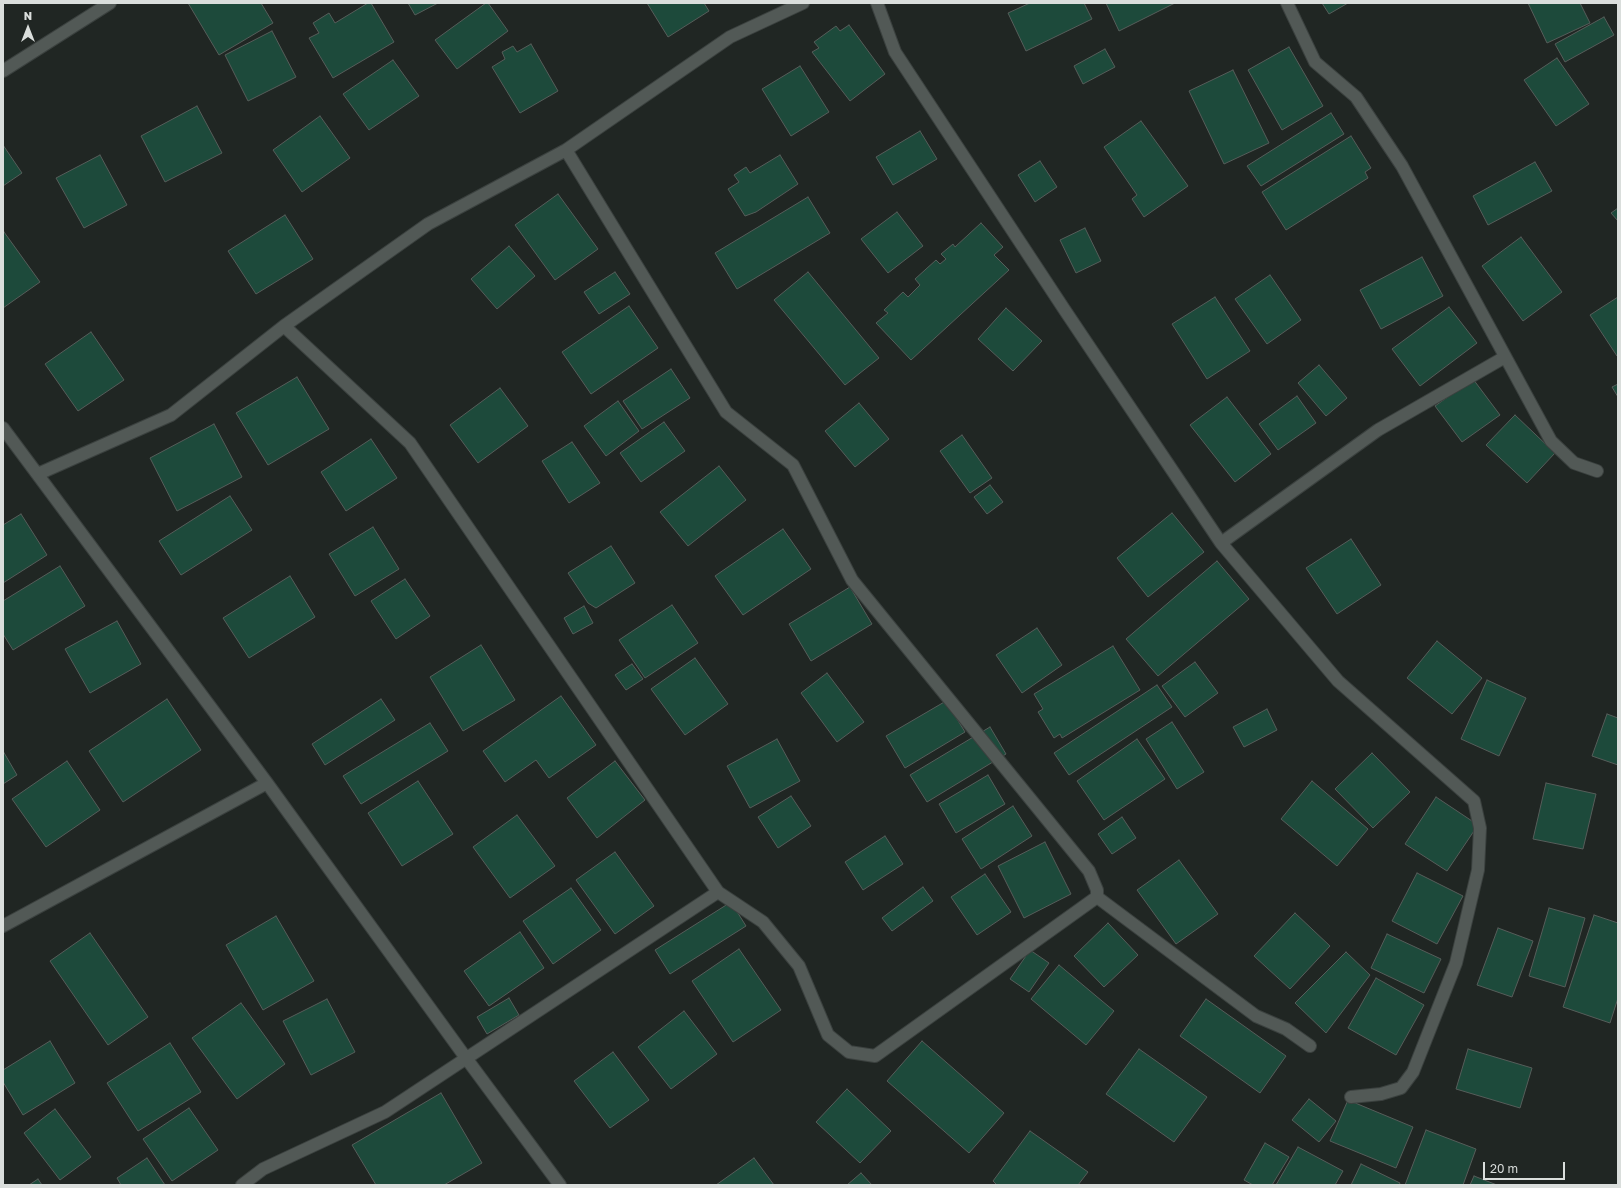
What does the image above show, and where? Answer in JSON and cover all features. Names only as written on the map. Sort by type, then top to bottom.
[{"type":"street","points":[[3,71],[110,3]]},
{"type":"street","points":[[38,474],[171,415],[284,326],[428,224],[566,150],[730,37],[803,3]]},
{"type":"street","points":[[877,3],[895,52],[1064,309],[1221,543],[1338,681],[1474,801],[1480,828],[1478,870],[1456,963],[1413,1072],[1400,1088],[1381,1094],[1351,1097]]},
{"type":"street","points":[[1287,3],[1315,62],[1356,97],[1402,166],[1551,441],[1574,462],[1596,471]]},
{"type":"street","points":[[566,150],[726,412],[793,465],[852,580],[1089,871],[1097,890],[1097,897]]},
{"type":"street","points":[[284,326],[410,443],[718,892],[763,922],[799,966],[828,1035],[849,1052],[875,1056],[1097,897]]},
{"type":"street","points":[[1221,543],[1378,430],[1505,357]]},
{"type":"street","points":[[3,428],[267,783],[560,1185]]},
{"type":"street","points":[[3,926],[267,783]]},
{"type":"street","points":[[242,1185],[263,1169],[385,1112],[718,892]]},
{"type":"street","points":[[1097,897],[1256,1016],[1286,1029],[1310,1046]]},
{"type":"building","points":[[188,3],[261,3],[273,23],[219,55]]},
{"type":"building","points":[[368,3],[371,3],[394,42],[333,78],[309,38],[319,33],[313,23],[329,13],[335,23]]},
{"type":"building","points":[[408,3],[438,3],[415,15]]},
{"type":"building","points":[[488,3],[508,31],[457,69],[435,40]]},
{"type":"building","points":[[647,3],[704,3],[709,11],[668,37]]},
{"type":"building","points":[[1030,3],[1084,3],[1092,19],[1026,51],[1008,13]]},
{"type":"building","points":[[1106,3],[1175,3],[1119,31]]},
{"type":"building","points":[[1322,3],[1348,3],[1329,14]]},
{"type":"building","points":[[1528,3],[1580,3],[1590,23],[1547,43]]},
{"type":"building","points":[[1604,17],[1614,35],[1565,62],[1555,44]]},
{"type":"building","points":[[849,25],[885,74],[850,101],[812,52],[819,48],[814,42],[836,26],[840,31]]},
{"type":"building","points":[[272,31],[296,77],[248,101],[225,55]]},
{"type":"building","points":[[531,44],[558,91],[520,113],[492,67],[505,59],[502,52],[513,46],[517,52]]},
{"type":"building","points":[[1289,47],[1323,106],[1282,130],[1248,70]]},
{"type":"building","points":[[1105,49],[1115,67],[1083,84],[1074,66]]},
{"type":"building","points":[[1557,58],[1589,104],[1556,126],[1524,80]]},
{"type":"building","points":[[393,60],[419,96],[369,130],[343,94]]},
{"type":"building","points":[[800,66],[829,112],[791,136],[762,89]]},
{"type":"building","points":[[1233,70],[1269,143],[1224,164],[1189,91]]},
{"type":"building","points":[[197,106],[222,153],[165,182],[141,136]]},
{"type":"building","points":[[1331,113],[1344,134],[1261,186],[1247,166]]},
{"type":"building","points":[[320,116],[350,158],[302,192],[273,150]]},
{"type":"building","points":[[1141,121],[1188,186],[1144,217],[1132,199],[1137,195],[1104,147]]},
{"type":"building","points":[[920,131],[937,159],[893,185],[876,157]]},
{"type":"building","points":[[1351,136],[1371,168],[1365,172],[1368,178],[1286,230],[1262,192]]},
{"type":"building","points":[[3,145],[22,173],[3,186]]},
{"type":"building","points":[[100,155],[127,205],[84,228],[56,178]]},
{"type":"building","points":[[780,155],[798,184],[756,212],[745,216],[728,189],[739,182],[734,175],[746,167],[750,173]]},
{"type":"building","points":[[1040,161],[1057,187],[1035,202],[1018,175]]},
{"type":"building","points":[[1535,162],[1552,191],[1488,225],[1473,196]]},
{"type":"building","points":[[558,194],[598,249],[555,280],[515,225]]},
{"type":"building","points":[[808,197],[830,233],[737,289],[715,253]]},
{"type":"building","points":[[1618,208],[1618,221],[1611,213]]},
{"type":"building","points":[[897,212],[923,246],[888,273],[861,239]]},
{"type":"building","points":[[285,215],[313,259],[256,294],[228,251]]},
{"type":"building","points":[[981,223],[1003,247],[994,255],[1009,270],[911,360],[876,323],[888,313],[884,310],[903,292],[908,297],[920,285],[915,279],[936,260],[940,264],[946,259],[941,254],[953,244],[955,247]]},
{"type":"building","points":[[1085,228],[1101,261],[1076,273],[1060,240]]},
{"type":"building","points":[[4,232],[40,282],[3,308],[3,233]]},
{"type":"building","points":[[1521,237],[1562,292],[1523,321],[1482,266]]},
{"type":"building","points":[[509,246],[535,276],[497,309],[471,279]]},
{"type":"building","points":[[1422,257],[1443,296],[1381,329],[1360,290]]},
{"type":"building","points":[[615,272],[630,294],[599,314],[584,292]]},
{"type":"building","points":[[808,272],[879,358],[845,385],[774,300]]},
{"type":"building","points":[[1270,275],[1301,320],[1267,344],[1235,299]]},
{"type":"building","points":[[1215,297],[1250,351],[1207,379],[1172,324]]},
{"type":"building","points":[[1618,297],[1618,356],[1617,356],[1590,315]]},
{"type":"building","points":[[629,306],[658,348],[591,394],[562,352]]},
{"type":"building","points":[[1449,307],[1477,343],[1420,386],[1392,349]]},
{"type":"building","points":[[1006,308],[1042,341],[1013,371],[978,339]]},
{"type":"building","points":[[91,332],[124,380],[78,411],[45,364]]},
{"type":"building","points":[[1319,365],[1347,398],[1326,416],[1298,383]]},
{"type":"building","points":[[671,369],[690,398],[642,429],[623,401]]},
{"type":"building","points":[[297,377],[329,429],[268,465],[236,413]]},
{"type":"building","points":[[1473,379],[1500,415],[1462,442],[1435,406]]},
{"type":"building","points":[[1618,384],[1618,397],[1612,387]]},
{"type":"building","points":[[500,388],[528,426],[478,463],[450,425]]},
{"type":"building","points":[[1297,396],[1316,423],[1278,450],[1259,424]]},
{"type":"building","points":[[1227,397],[1271,454],[1235,482],[1190,425]]},
{"type":"building","points":[[618,401],[639,431],[606,456],[584,426]]},
{"type":"building","points":[[859,403],[889,439],[855,467],[825,431]]},
{"type":"building","points":[[1515,415],[1555,453],[1527,483],[1486,445]]},
{"type":"building","points":[[664,422],[685,451],[641,482],[620,453]]},
{"type":"building","points":[[214,424],[242,477],[177,511],[150,458]]},
{"type":"building","points":[[962,435],[992,478],[970,493],[940,451]]},
{"type":"building","points":[[371,439],[397,478],[346,511],[321,472]]},
{"type":"building","points":[[572,442],[600,483],[569,503],[542,461]]},
{"type":"building","points":[[719,466],[746,500],[688,546],[660,512]]},
{"type":"building","points":[[990,485],[1003,502],[987,514],[974,497]]},
{"type":"building","points":[[230,496],[252,530],[181,575],[159,541]]},
{"type":"building","points":[[1172,513],[1204,552],[1148,597],[1117,558]]},
{"type":"building","points":[[21,514],[47,555],[3,583],[3,525]]},
{"type":"building","points":[[373,527],[399,569],[355,596],[329,554]]},
{"type":"building","points":[[783,529],[811,569],[743,615],[715,576]]},
{"type":"building","points":[[1351,539],[1381,585],[1337,614],[1306,568]]},
{"type":"building","points":[[611,546],[635,583],[596,608],[588,603],[568,573]]},
{"type":"building","points":[[1217,561],[1249,599],[1158,676],[1126,639]]},
{"type":"building","points":[[60,566],[85,606],[13,650],[3,634],[3,601]]},
{"type":"building","points":[[290,576],[315,617],[249,658],[223,618]]},
{"type":"building","points":[[405,579],[430,616],[396,639],[371,601]]},
{"type":"building","points":[[850,587],[872,624],[811,661],[789,624]]},
{"type":"building","points":[[672,605],[698,643],[645,678],[619,640]]},
{"type":"building","points":[[584,606],[593,623],[573,634],[564,618]]},
{"type":"building","points":[[117,621],[141,664],[90,693],[65,649]]},
{"type":"building","points":[[1037,628],[1062,665],[1022,693],[996,655]]},
{"type":"building","points":[[1437,641],[1482,678],[1452,714],[1407,678]]},
{"type":"building","points":[[481,645],[515,700],[463,731],[430,677]]},
{"type":"building","points":[[1113,646],[1140,690],[1062,738],[1060,734],[1054,738],[1038,712],[1043,709],[1034,694]]},
{"type":"building","points":[[695,658],[728,704],[685,735],[651,689]]},
{"type":"building","points":[[1195,662],[1218,693],[1185,717],[1162,686]]},
{"type":"building","points":[[632,664],[643,679],[626,690],[615,675]]},
{"type":"building","points":[[827,673],[864,722],[837,742],[801,693]]},
{"type":"building","points":[[1487,680],[1526,698],[1499,756],[1461,739]]},
{"type":"building","points":[[1157,685],[1172,707],[1069,775],[1054,753]]},
{"type":"building","points":[[561,696],[596,745],[549,778],[536,760],[505,782],[483,751]]},
{"type":"building","points":[[167,699],[201,750],[123,802],[89,751]]},
{"type":"building","points":[[381,699],[395,720],[325,765],[312,744]]},
{"type":"building","points":[[946,701],[965,732],[905,768],[886,736]]},
{"type":"building","points":[[1267,709],[1277,730],[1244,747],[1233,727]]},
{"type":"building","points":[[1607,714],[1618,718],[1618,765],[1592,756]]},
{"type":"building","points":[[1172,722],[1204,772],[1177,789],[1146,739]]},
{"type":"building","points":[[430,723],[448,751],[361,804],[343,776]]},
{"type":"building","points":[[990,727],[1006,754],[927,802],[910,775]]},
{"type":"building","points":[[777,739],[800,781],[750,808],[727,766]]},
{"type":"building","points":[[1137,739],[1165,779],[1104,820],[1077,781]]},
{"type":"building","points":[[3,751],[17,775],[3,784]]},
{"type":"building","points":[[1372,753],[1410,792],[1373,828],[1335,789]]},
{"type":"building","points":[[67,761],[100,810],[46,847],[12,799]]},
{"type":"building","points":[[615,761],[645,800],[597,838],[567,798]]},
{"type":"building","points":[[988,775],[1005,804],[956,833],[939,804]]},
{"type":"building","points":[[418,781],[453,834],[402,866],[368,813]]},
{"type":"building","points":[[1312,781],[1368,829],[1337,866],[1281,819]]},
{"type":"building","points":[[1546,783],[1596,794],[1583,849],[1533,839]]},
{"type":"building","points":[[791,796],[811,826],[778,848],[758,817]]},
{"type":"building","points":[[1436,797],[1478,825],[1447,871],[1405,844]]},
{"type":"building","points":[[1013,806],[1032,836],[981,869],[962,839]]},
{"type":"building","points":[[517,815],[555,866],[510,898],[473,847]]},
{"type":"building","points":[[1122,817],[1136,838],[1112,854],[1098,834]]},
{"type":"building","points":[[885,836],[903,864],[863,890],[845,862]]},
{"type":"building","points":[[1045,842],[1071,894],[1024,918],[998,866]]},
{"type":"building","points":[[615,852],[654,906],[615,934],[576,880]]},
{"type":"building","points":[[1179,860],[1218,914],[1176,944],[1137,890]]},
{"type":"building","points":[[1417,873],[1463,896],[1437,944],[1392,921]]},
{"type":"building","points":[[985,874],[1011,912],[977,935],[951,897]]},
{"type":"building","points":[[923,887],[933,901],[892,931],[882,918]]},
{"type":"building","points":[[571,888],[601,930],[553,964],[523,921]]},
{"type":"building","points":[[731,902],[746,926],[670,974],[655,950]]},
{"type":"building","points":[[1549,908],[1585,918],[1565,987],[1529,976]]},
{"type":"building","points":[[1295,913],[1330,946],[1290,989],[1254,956]]},
{"type":"building","points":[[1594,915],[1618,923],[1618,998],[1610,1023],[1563,1007]]},
{"type":"building","points":[[276,916],[314,981],[263,1010],[226,945]]},
{"type":"building","points":[[1108,923],[1138,955],[1104,987],[1074,956]]},
{"type":"building","points":[[1498,928],[1533,941],[1512,997],[1477,985]]},
{"type":"building","points":[[520,932],[544,968],[489,1006],[464,971]]},
{"type":"building","points":[[90,933],[148,1017],[108,1045],[50,961]]},
{"type":"building","points":[[1387,934],[1441,959],[1424,993],[1371,968]]},
{"type":"building","points":[[739,949],[781,1010],[733,1042],[692,981]]},
{"type":"building","points":[[1030,950],[1049,963],[1029,992],[1010,979]]},
{"type":"building","points":[[1346,952],[1370,975],[1326,1033],[1295,1003]]},
{"type":"building","points":[[1059,965],[1114,1011],[1086,1045],[1031,999]]},
{"type":"building","points":[[1376,978],[1424,1005],[1396,1055],[1348,1028]]},
{"type":"building","points":[[509,998],[519,1015],[487,1034],[477,1017]]},
{"type":"building","points":[[327,999],[355,1052],[311,1075],[283,1021]]},
{"type":"building","points":[[1206,999],[1286,1056],[1260,1093],[1180,1036]]},
{"type":"building","points":[[241,1003],[285,1064],[237,1099],[192,1038]]},
{"type":"building","points":[[684,1011],[717,1054],[671,1089],[638,1047]]},
{"type":"building","points":[[50,1041],[75,1083],[23,1115],[3,1082],[3,1070]]},
{"type":"building","points":[[922,1041],[1004,1113],[969,1153],[887,1081]]},
{"type":"building","points":[[170,1043],[201,1092],[138,1131],[107,1083]]},
{"type":"building","points":[[1139,1049],[1207,1097],[1174,1142],[1106,1094]]},
{"type":"building","points":[[1468,1049],[1532,1068],[1520,1108],[1456,1089]]},
{"type":"building","points":[[613,1052],[649,1100],[610,1128],[574,1081]]},
{"type":"building","points":[[847,1089],[891,1131],[860,1163],[816,1122]]},
{"type":"building","points":[[441,1093],[482,1163],[444,1185],[376,1185],[352,1145]]},
{"type":"building","points":[[1309,1099],[1336,1121],[1319,1142],[1292,1120]]},
{"type":"building","points":[[1348,1100],[1413,1127],[1396,1168],[1330,1141]]},
{"type":"building","points":[[189,1108],[218,1150],[172,1181],[143,1139]]},
{"type":"building","points":[[55,1109],[91,1157],[60,1180],[24,1133]]},
{"type":"building","points":[[1426,1130],[1476,1149],[1463,1185],[1405,1185]]},
{"type":"building","points":[[1030,1131],[1088,1172],[1078,1185],[997,1185],[993,1181]]},
{"type":"building","points":[[1265,1143],[1289,1157],[1272,1185],[1253,1185],[1244,1180]]},
{"type":"building","points":[[1298,1147],[1343,1171],[1335,1185],[1276,1185]]},
{"type":"building","points":[[147,1158],[165,1185],[121,1185],[117,1178]]},
{"type":"building","points":[[754,1158],[774,1185],[716,1185]]},
{"type":"building","points":[[1361,1164],[1400,1183],[1399,1185],[1351,1185]]},
{"type":"building","points":[[861,1173],[872,1185],[847,1185]]},
{"type":"building","points":[[1474,1176],[1497,1185],[1470,1185]]},
{"type":"building","points":[[38,1179],[42,1185],[29,1185]]}]
